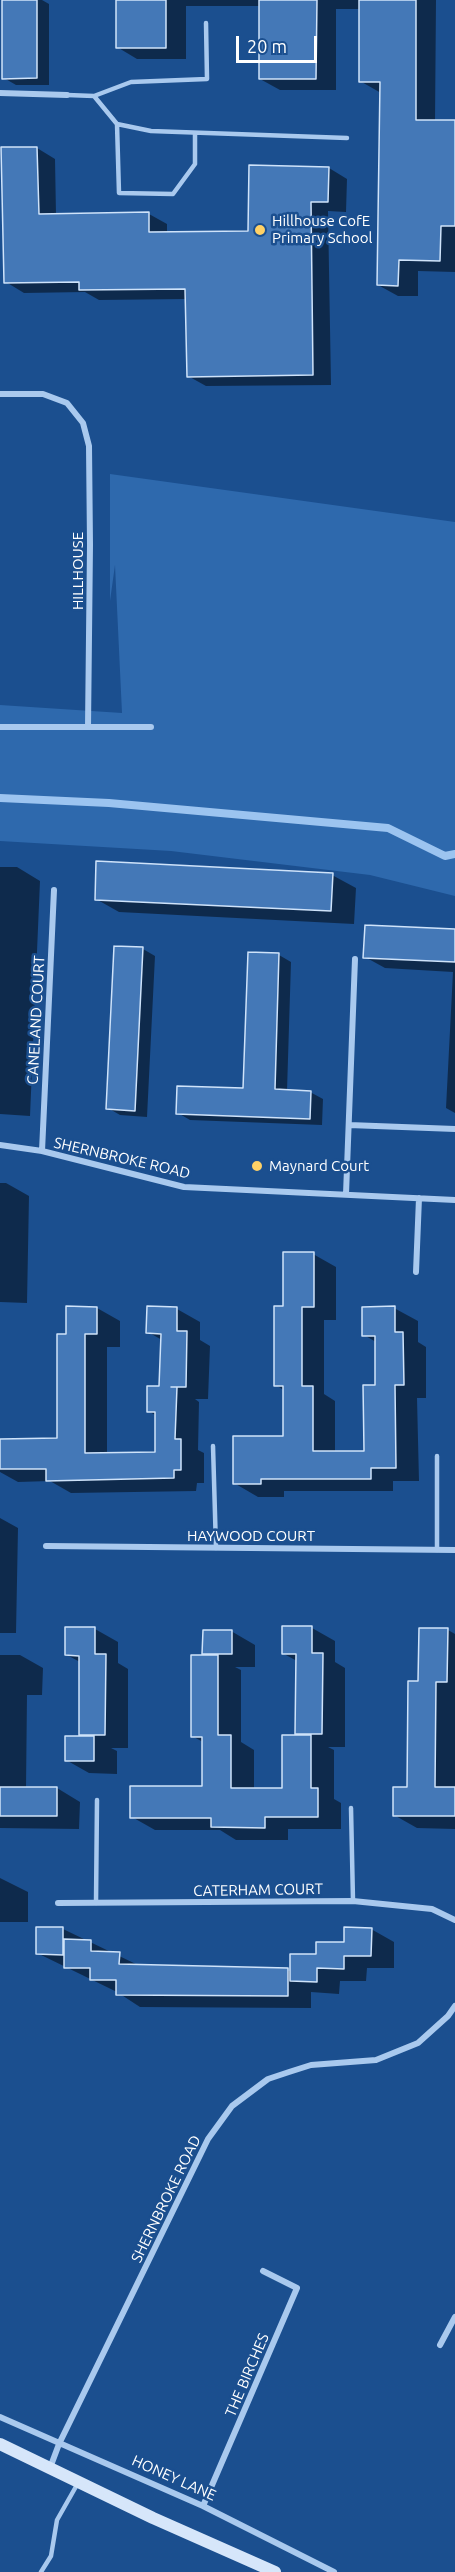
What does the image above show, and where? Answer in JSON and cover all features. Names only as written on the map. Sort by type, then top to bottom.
[{"type":"street","points":[[0,93],[67,95]]},
{"type":"street","name":"HILLHOUSE","points":[[0,394],[43,394],[67,403],[83,423],[89,446],[88,727]]},
{"type":"street","points":[[0,727],[151,727]]},
{"type":"street","name":"CANELAND COURT","points":[[42,1151],[54,890]]},
{"type":"street","points":[[346,1194],[355,959]]},
{"type":"street","points":[[349,1125],[455,1129]]},
{"type":"street","name":"SHERNBROKE ROAD","points":[[0,1145],[42,1151],[184,1187],[455,1200]]},
{"type":"street","points":[[416,1272],[419,1198]]},
{"type":"street","name":"HAYWOOD COURT","points":[[46,1546],[455,1550]]},
{"type":"street","name":"CATERHAM COURT","points":[[58,1903],[352,1901],[432,1909],[455,1920]]},
{"type":"street","name":"SHERNBROKE ROAD","points":[[49,2469],[59,2444],[208,2139],[232,2106],[268,2079],[311,2065],[376,2060],[418,2043],[448,2016],[455,2006]]},
{"type":"street","name":"THE BIRCHES","points":[[203,2506],[297,2288],[263,2271]]},
{"type":"street","points":[[440,2345],[455,2317]]},
{"type":"street","name":"HONEY LANE","points":[[0,2416],[203,2506],[333,2572]]},
{"type":"street","points":[[0,2444],[78,2483],[275,2572]]},
{"type":"lane","points":[[67,95],[94,96],[131,82],[207,79],[206,23]]},
{"type":"lane","points":[[94,96],[117,124],[119,192],[173,194],[195,164],[195,133]]},
{"type":"lane","points":[[117,124],[151,131],[347,138]]},
{"type":"lane","points":[[213,1446],[216,1548]]},
{"type":"lane","points":[[436,1456],[436,1550]]},
{"type":"lane","points":[[96,1903],[97,1800]]},
{"type":"lane","points":[[351,1808],[352,1901]]},
{"type":"lane","points":[[41,2572],[51,2556],[57,2520],[78,2483]]},
{"type":"shaded area","points":[[110,474],[455,522],[455,896],[370,875],[171,851],[0,841],[0,705],[122,713],[115,565],[110,601]]},
{"type":"building","points":[[2,0],[37,0],[37,78],[2,79]]},
{"type":"building","points":[[116,0],[166,0],[166,48],[116,48]]},
{"type":"building","points":[[259,0],[317,0],[316,79],[259,79]]},
{"type":"building","points":[[359,0],[416,0],[416,120],[455,120],[455,226],[441,226],[440,261],[399,260],[398,286],[377,285],[380,82],[359,82]]},
{"type":"building","points":[[1,147],[37,147],[39,214],[149,212],[149,232],[248,231],[249,165],[329,167],[328,202],[311,202],[313,375],[187,377],[185,289],[79,290],[79,282],[4,283]]},
{"type":"building","points":[[96,861],[333,873],[331,911],[95,900]]},
{"type":"building","points":[[365,925],[455,929],[455,962],[363,958]]},
{"type":"building","points":[[114,946],[143,947],[135,1111],[106,1109]]},
{"type":"building","points":[[248,952],[279,953],[275,1089],[311,1091],[310,1119],[176,1114],[177,1086],[243,1088]]},
{"type":"building","points":[[283,1252],[314,1252],[314,1307],[302,1307],[302,1386],[313,1386],[313,1451],[364,1451],[363,1385],[375,1385],[375,1336],[362,1336],[362,1307],[395,1306],[395,1332],[403,1332],[404,1385],[395,1385],[396,1468],[371,1468],[371,1479],[261,1479],[261,1484],[233,1484],[233,1436],[283,1436],[283,1386],[274,1386],[274,1306],[283,1306]]},
{"type":"building","points":[[66,1306],[97,1307],[97,1334],[85,1334],[85,1453],[155,1452],[155,1412],[147,1412],[147,1386],[159,1386],[161,1334],[146,1333],[147,1306],[177,1307],[177,1331],[187,1331],[186,1387],[177,1387],[175,1439],[181,1439],[181,1470],[174,1470],[174,1478],[46,1481],[46,1469],[0,1469],[0,1439],[57,1438],[57,1334],[66,1334]]},
{"type":"building","points":[[282,1626],[312,1626],[312,1653],[323,1653],[322,1734],[295,1734],[296,1654],[282,1654]]},
{"type":"building","points":[[65,1627],[95,1627],[95,1654],[106,1654],[105,1735],[79,1735],[79,1656],[65,1655]]},
{"type":"building","points":[[419,1628],[448,1628],[447,1682],[436,1682],[435,1787],[455,1787],[455,1816],[393,1816],[393,1787],[407,1787],[408,1681],[418,1681]]},
{"type":"building","points":[[203,1630],[232,1630],[232,1654],[202,1654]]},
{"type":"building","points":[[191,1655],[218,1655],[218,1735],[231,1735],[231,1788],[282,1788],[282,1735],[311,1735],[311,1788],[318,1788],[318,1817],[265,1817],[265,1828],[211,1827],[211,1818],[130,1818],[130,1786],[202,1786],[202,1737],[191,1737]]},
{"type":"building","points":[[65,1736],[94,1736],[94,1761],[65,1761]]},
{"type":"building","points":[[0,1787],[57,1787],[57,1816],[0,1816]]},
{"type":"building","points":[[36,1927],[63,1927],[63,1955],[36,1954]]},
{"type":"building","points":[[344,1927],[372,1928],[371,1956],[344,1956],[344,1969],[317,1968],[317,1982],[290,1981],[290,1954],[316,1954],[316,1942],[344,1942]]},
{"type":"building","points":[[64,1939],[91,1940],[91,1951],[120,1952],[119,1964],[288,1968],[288,1996],[116,1995],[116,1980],[90,1980],[90,1968],[64,1968]]},
{"type":"waterway","points":[[0,798],[109,803],[388,828],[445,856],[455,854]]},
{"type":"place","name":"Hillhouse CofE Primary School","points":[[260,230]]},
{"type":"place","name":"Maynard Court","points":[[257,1166]]}]
